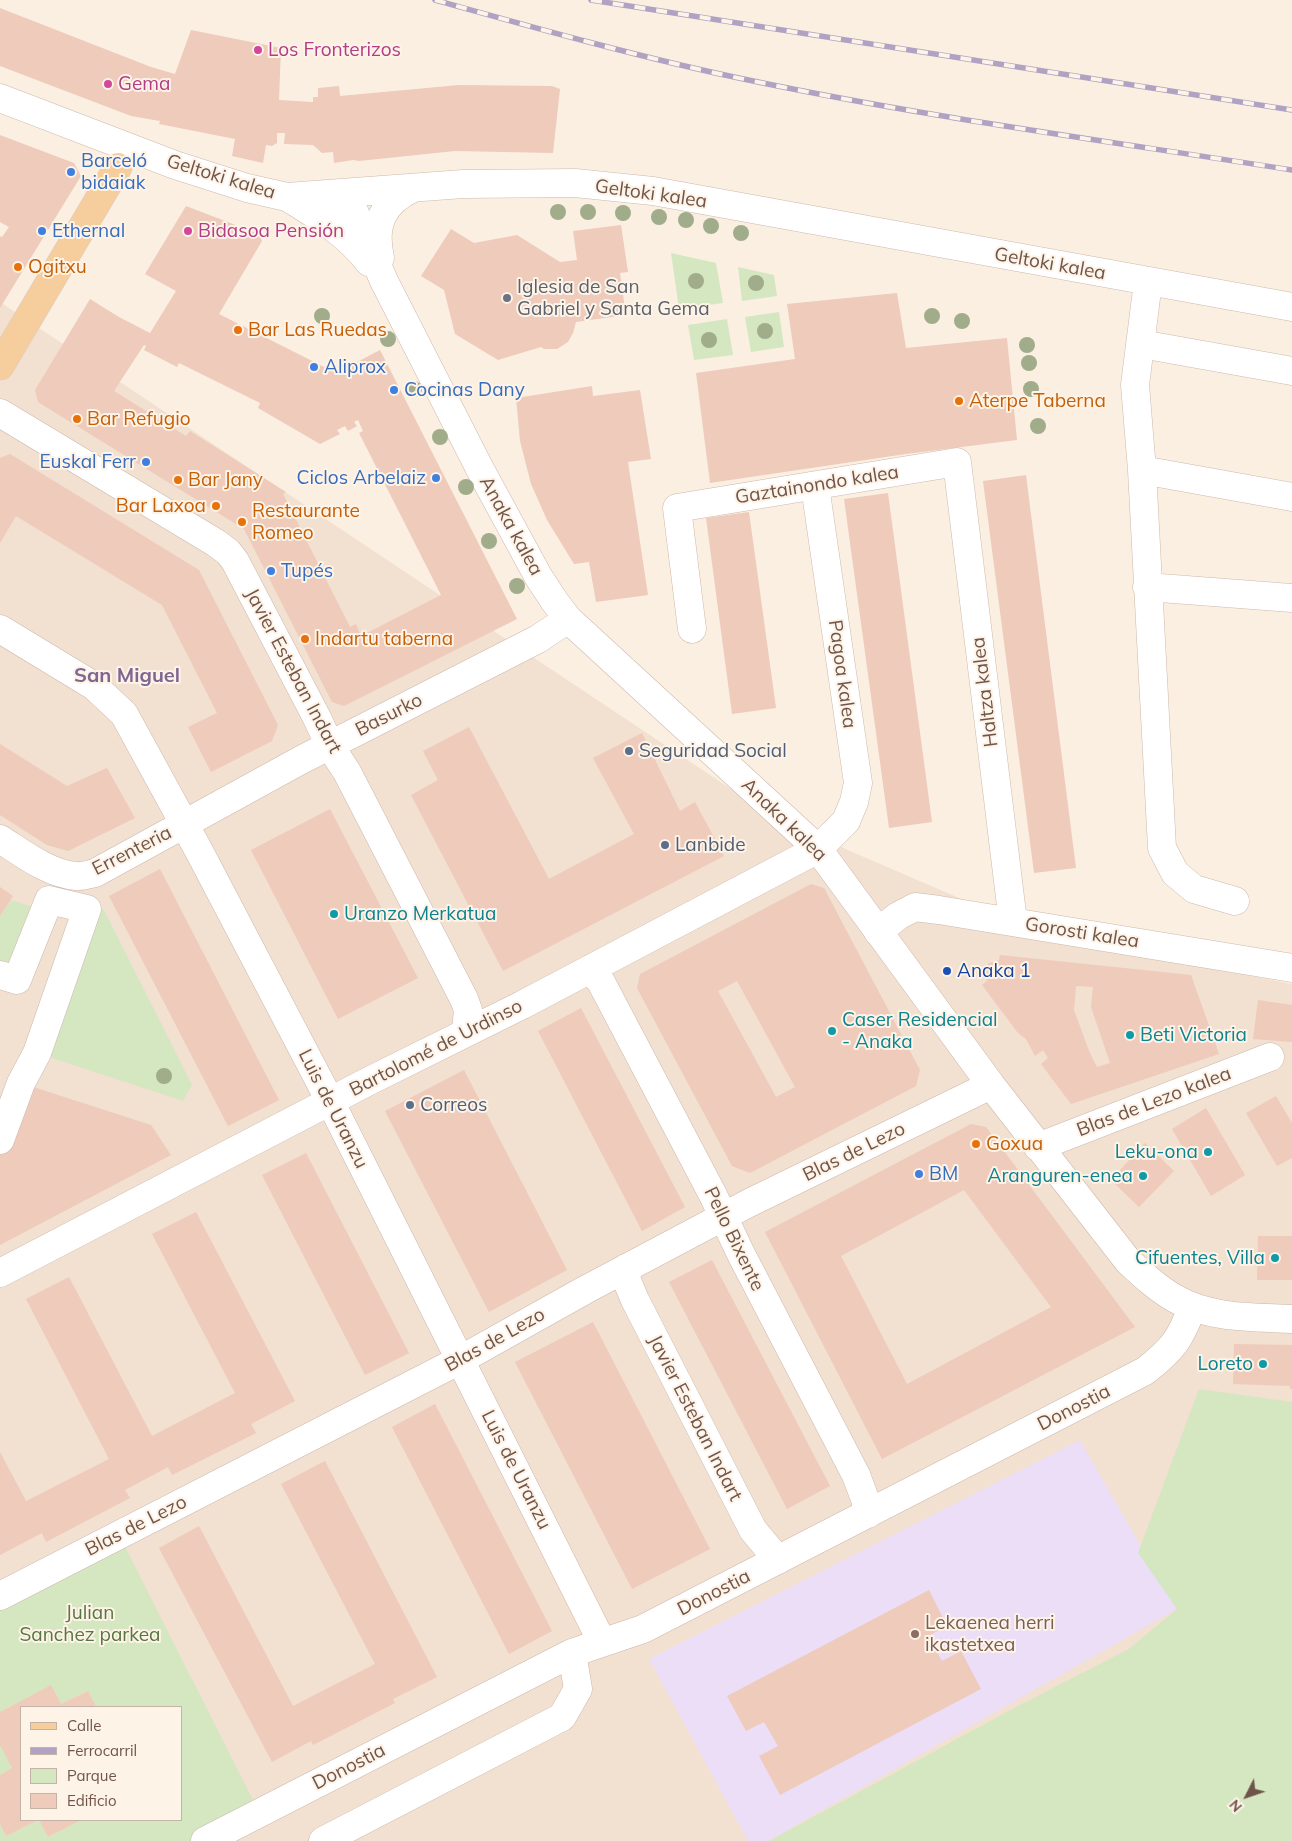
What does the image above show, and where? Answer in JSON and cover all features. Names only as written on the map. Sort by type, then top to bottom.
[{"type":"main road","points":[[0,366],[118,167]]},
{"type":"street","name":"Geltoki kalea","points":[[0,98],[247,188],[287,197],[347,197],[413,188],[463,184],[575,183],[653,191],[1292,307]]},
{"type":"street","points":[[109,139],[118,152],[118,167]]},
{"type":"street","name":"Geltoki kalea","points":[[118,167],[134,158],[155,156]]},
{"type":"street","name":"Anaka kalea","points":[[384,281],[377,243],[380,220],[392,201],[402,193],[413,188]]},
{"type":"street","name":"Anaka kalea","points":[[287,197],[314,213],[349,240],[364,255],[384,281]]},
{"type":"street","name":"Anaka kalea","points":[[347,197],[342,221],[343,231],[349,240]]},
{"type":"street","name":"Anaka kalea","points":[[347,197],[384,281],[445,404],[546,589],[568,620],[818,849],[991,1085],[1128,1261],[1150,1282],[1175,1299],[1192,1307],[1226,1316],[1292,1319]]},
{"type":"street","points":[[1148,282],[1135,385],[1142,470],[1162,848],[1175,873],[1194,889],[1235,901]]},
{"type":"street","points":[[1141,344],[1292,372]]},
{"type":"street","name":"Javier Esteban Indart","points":[[0,413],[228,552],[235,561],[330,746],[347,772],[464,999],[468,1010],[466,1031]]},
{"type":"street","name":"Gaztainondo kalea","points":[[692,629],[678,508],[956,462]]},
{"type":"street","name":"Haltza kalea","points":[[956,462],[1013,922]]},
{"type":"street","points":[[1142,470],[1292,496]]},
{"type":"street","name":"Pagoa kalea","points":[[815,486],[858,783],[854,802],[846,820],[818,849]]},
{"type":"street","points":[[1147,588],[1292,598]]},
{"type":"street","name":"Basurko","points":[[182,824],[538,639],[568,620]]},
{"type":"street","name":"Luis de Uranzu","points":[[0,629],[94,686],[124,714],[330,1101],[602,1642]]},
{"type":"street","name":"Errenteria","points":[[0,839],[43,865],[78,877],[96,873],[182,824]]},
{"type":"street","name":"Bartolomé de Urdinso","points":[[0,1273],[466,1031],[522,1005],[818,849]]},
{"type":"street","points":[[0,975],[17,980],[49,900],[87,909],[37,1054],[21,1082],[0,1140]]},
{"type":"street","name":"Gorosti kalea","points":[[878,932],[898,916],[915,907],[1292,968]]},
{"type":"street","name":"Pello Bixente","points":[[590,969],[601,982],[713,1194],[723,1217],[856,1475],[865,1499],[868,1514]]},
{"type":"street","name":"Blas de Lezo kalea","points":[[1038,1147],[1270,1058]]},
{"type":"street","name":"Blas de Lezo","points":[[0,1596],[460,1360],[626,1268],[723,1217],[991,1085]]},
{"type":"street","name":"Javier Esteban Indart","points":[[626,1268],[627,1281],[635,1300],[753,1530],[778,1560]]},
{"type":"street","name":"Donostia","points":[[205,1841],[572,1653],[643,1629],[1145,1371],[1172,1348],[1184,1329],[1192,1307]]},
{"type":"street","points":[[323,1841],[562,1717],[578,1689],[572,1653]]},
{"type":"shaded area","points":[[0,302],[776,819],[1047,936],[1292,984],[1292,1841],[0,1841]]},
{"type":"shaded area","name":"Lekaenea herri ikastetxea","points":[[1080,1440],[1177,1609],[768,1841],[748,1841],[649,1659]]},
{"type":"green space","points":[[671,253],[716,263],[723,303],[679,309]]},
{"type":"green space","points":[[738,267],[774,275],[777,296],[742,301]]},
{"type":"green space","points":[[779,312],[784,347],[751,352],[745,317]]},
{"type":"green space","points":[[727,319],[733,355],[694,360],[688,325]]},
{"type":"green space","points":[[11,900],[45,911],[17,980],[0,975],[0,916]]},
{"type":"green space","points":[[87,909],[104,910],[192,1085],[183,1101],[37,1053]]},
{"type":"green space","points":[[1199,1389],[1292,1402],[1292,1841],[769,1841],[1016,1707],[1129,1649],[1177,1609],[1138,1553]]},
{"type":"green space","name":"Julian Sanchez parkea","points":[[119,1535],[259,1812],[205,1841],[0,1841],[0,1824],[6,1836],[40,1821],[48,1837],[79,1821],[182,1821],[182,1706],[95,1706],[87,1691],[61,1704],[51,1685],[0,1712],[0,1596]]},
{"type":"green space","points":[[0,1745],[12,1768],[0,1775]]},
{"type":"building","points":[[0,8],[151,67],[175,74],[191,30],[281,48],[279,100],[313,102],[313,97],[318,97],[318,88],[339,86],[340,96],[459,85],[552,86],[560,89],[553,153],[455,151],[334,163],[333,152],[322,153],[313,145],[284,144],[285,133],[277,133],[277,143],[272,146],[266,145],[263,163],[232,156],[235,139],[159,124],[160,121],[131,116],[0,66]]},
{"type":"building","points":[[0,135],[74,163],[81,176],[0,308],[0,236],[2,237],[9,227],[0,222]]},
{"type":"building","points":[[186,206],[259,234],[262,241],[219,314],[336,373],[380,350],[517,619],[344,706],[332,702],[244,529],[38,402],[35,390],[90,299],[150,333],[176,291],[145,274]],"holes":[[[144,345],[146,346],[144,350],[177,367],[179,363],[260,403],[258,408],[320,444],[340,434],[337,430],[345,426],[348,431],[357,426],[354,422],[358,420],[363,431],[359,433],[441,595],[361,636],[356,624],[350,627],[283,494],[286,492],[190,431],[186,436],[114,391]]]},
{"type":"building","name":"Iglesia de San Gabriel y Santa Gema","points":[[621,225],[628,272],[620,273],[626,315],[576,322],[568,342],[557,349],[544,349],[541,347],[498,360],[455,334],[444,290],[421,276],[451,229],[474,243],[517,235],[560,262],[577,260],[573,231]]},
{"type":"building","points":[[897,293],[906,348],[1007,338],[1017,440],[906,454],[710,483],[696,373],[795,359],[787,304]]},
{"type":"building","points":[[592,386],[593,396],[640,390],[651,459],[628,462],[648,595],[596,602],[589,562],[574,564],[547,520],[531,484],[520,441],[516,398]]},
{"type":"building","points":[[10,454],[199,570],[278,725],[272,741],[211,772],[188,727],[217,713],[162,605],[16,516],[0,543],[0,458]]},
{"type":"building","points":[[1026,475],[1076,868],[1034,873],[983,481]]},
{"type":"building","points":[[888,493],[932,822],[889,828],[844,499]]},
{"type":"building","points":[[749,512],[776,708],[732,714],[706,518]]},
{"type":"building","name":"Lanbide","points":[[469,727],[549,879],[634,834],[593,758],[642,733],[680,811],[695,802],[724,856],[503,971],[411,795],[438,780],[423,751]]},
{"type":"building","points":[[0,744],[67,786],[107,768],[135,818],[68,851],[47,845],[0,815]]},
{"type":"building","name":"Uranzo Merkatua","points":[[330,809],[418,978],[338,1019],[251,850]]},
{"type":"building","points":[[160,869],[279,1100],[228,1126],[109,896]]},
{"type":"building","name":"Caser Residencial - Anaka","points":[[811,884],[824,888],[920,1070],[916,1086],[750,1173],[732,1166],[637,988],[640,974]],"holes":[[[737,981],[795,1087],[776,1097],[718,991]]]},
{"type":"building","points":[[0,887],[13,896],[0,916]]},
{"type":"building","points":[[1000,955],[1191,975],[1219,1054],[1071,1104],[1041,1064],[1048,1058],[1043,1050],[1035,1056],[1026,1039],[1018,1033],[982,985],[987,981],[984,974],[986,967],[989,963],[999,960]],"holes":[[[1076,986],[1093,987],[1091,1007],[1110,1063],[1097,1067],[1074,1010]]]},
{"type":"building","points":[[1258,1000],[1292,1005],[1292,1042],[1253,1039]]},
{"type":"building","points":[[581,1008],[685,1207],[642,1231],[538,1031]]},
{"type":"building","points":[[464,1070],[567,1270],[489,1312],[385,1111]]},
{"type":"building","points":[[21,1083],[151,1125],[171,1155],[0,1245],[0,1140]]},
{"type":"building","points":[[1276,1096],[1292,1123],[1292,1158],[1277,1166],[1246,1113]]},
{"type":"building","name":"Leku-ona","points":[[1206,1108],[1245,1175],[1211,1196],[1172,1129]]},
{"type":"building","points":[[971,1124],[986,1127],[1135,1327],[882,1459],[765,1232]],"holes":[[[964,1190],[1051,1307],[907,1384],[841,1256]]]},
{"type":"building","name":"Aranguren-enea","points":[[1145,1143],[1174,1171],[1139,1207],[1111,1180]]},
{"type":"building","points":[[306,1153],[409,1353],[365,1375],[262,1175]]},
{"type":"building","points":[[196,1212],[295,1401],[251,1424],[256,1433],[172,1475],[168,1467],[125,1490],[130,1498],[46,1542],[42,1533],[0,1555],[0,1452],[26,1501],[109,1459],[26,1299],[69,1277],[152,1436],[235,1393],[152,1234]]},
{"type":"building","name":"Cifuentes, Villa","points":[[1258,1236],[1292,1236],[1292,1280],[1257,1280]]},
{"type":"building","points":[[712,1260],[830,1486],[787,1509],[669,1282]]},
{"type":"building","points":[[593,1322],[710,1549],[632,1589],[515,1362]]},
{"type":"building","name":"Loreto","points":[[1234,1344],[1292,1345],[1292,1389],[1290,1389],[1290,1386],[1233,1384]]},
{"type":"building","points":[[435,1404],[552,1631],[509,1654],[392,1427]]},
{"type":"building","points":[[325,1461],[437,1677],[393,1699],[395,1703],[313,1745],[311,1741],[272,1762],[159,1548],[199,1526],[293,1706],[375,1664],[281,1484]]},
{"type":"building","points":[[929,1590],[947,1626],[928,1636],[942,1661],[961,1651],[981,1689],[780,1795],[759,1756],[778,1746],[764,1722],[746,1731],[727,1696]]},
{"type":"building","points":[[51,1685],[61,1704],[88,1691],[96,1706],[20,1706],[20,1821],[36,1821],[6,1836],[0,1824],[0,1775],[12,1768],[0,1745],[0,1712]]},
{"type":"building","points":[[40,1821],[79,1821],[48,1837]]},
{"type":"railway","points":[[435,0],[648,57],[791,89],[1005,126],[1292,170]]},
{"type":"railway","points":[[591,0],[1292,110]]},
{"type":"place","name":"Los Fronterizos","points":[[258,50]]},
{"type":"place","name":"Gema","points":[[108,84]]},
{"type":"place","name":"Barceló bidaiak","points":[[71,172]]},
{"type":"place","name":"Ethernal","points":[[42,231]]},
{"type":"place","name":"Bidasoa Pensión","points":[[188,231]]},
{"type":"place","name":"Ogitxu","points":[[18,267]]},
{"type":"place","name":"Iglesia de San Gabriel y Santa Gema","points":[[507,298]]},
{"type":"place","name":"Bar Las Ruedas","points":[[238,330]]},
{"type":"place","name":"Aliprox","points":[[314,367]]},
{"type":"place","name":"Cocinas Dany","points":[[394,390]]},
{"type":"place","name":"Aterpe Taberna","points":[[959,401]]},
{"type":"place","name":"Bar Refugio","points":[[77,419]]},
{"type":"place","name":"Euskal Ferr","points":[[146,462]]},
{"type":"place","name":"Ciclos Arbelaiz","points":[[436,478]]},
{"type":"place","name":"Bar Jany","points":[[178,480]]},
{"type":"place","name":"Bar Laxoa","points":[[216,506]]},
{"type":"place","name":"Restaurante Romeo","points":[[242,522]]},
{"type":"place","name":"Tupés","points":[[271,571]]},
{"type":"place","name":"Indartu taberna","points":[[305,639]]},
{"type":"place","name":"Seguridad Social","points":[[629,751]]},
{"type":"place","name":"Lanbide","points":[[665,845]]},
{"type":"place","name":"Uranzo Merkatua","points":[[334,914]]},
{"type":"place","name":"Anaka 1","points":[[947,971]]},
{"type":"place","name":"Caser Residencial - Anaka","points":[[832,1031]]},
{"type":"place","name":"Beti Victoria","points":[[1130,1035]]},
{"type":"place","name":"Correos","points":[[410,1105]]},
{"type":"place","name":"Goxua","points":[[976,1144]]},
{"type":"place","name":"Leku-ona","points":[[1208,1152]]},
{"type":"place","name":"BM","points":[[919,1174]]},
{"type":"place","name":"Aranguren-enea","points":[[1143,1176]]},
{"type":"place","name":"Cifuentes, Villa","points":[[1275,1258]]},
{"type":"place","name":"Loreto","points":[[1263,1364]]},
{"type":"place","name":"Lekaenea herri ikastetxea","points":[[915,1634]]},
{"type":"district","name":"San Miguel","points":[[127,676]]}]
